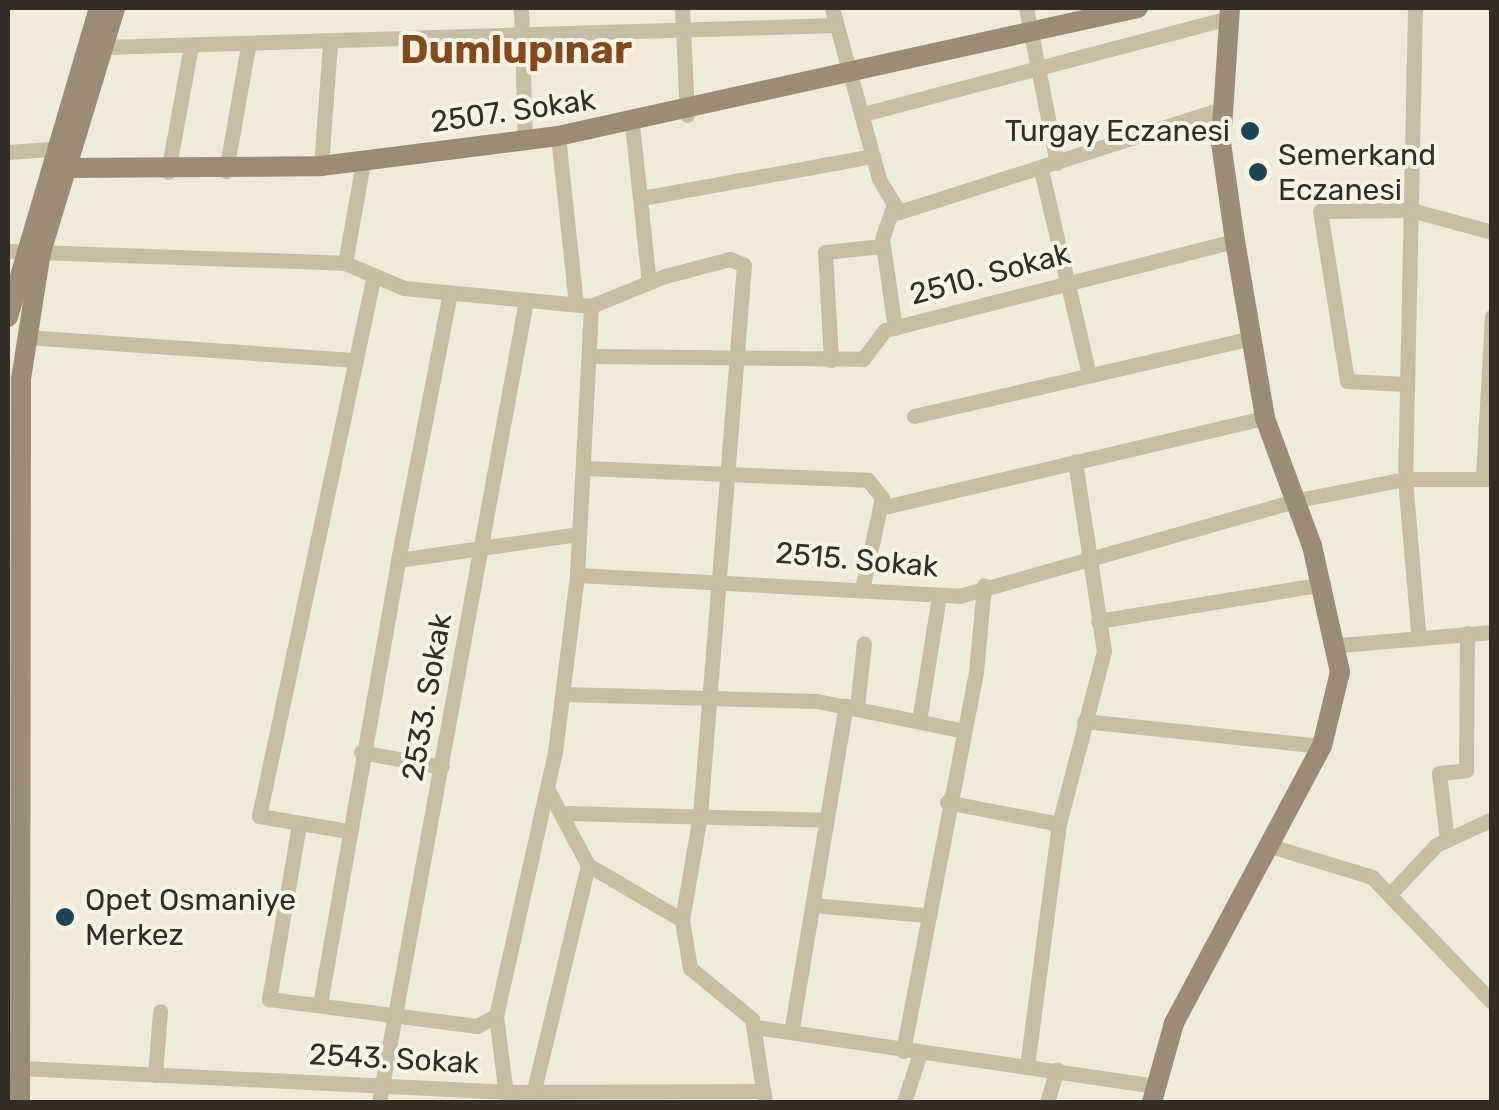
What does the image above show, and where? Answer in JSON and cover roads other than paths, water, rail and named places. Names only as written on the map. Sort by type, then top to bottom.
[{"type":"street","points":[[8,317],[50,149],[99,8]]},
{"type":"street","points":[[18,1084],[14,985],[13,449],[26,337],[24,251],[64,168],[115,8]]},
{"type":"street","points":[[522,8],[525,141]]},
{"type":"street","points":[[682,8],[687,115]]},
{"type":"street","points":[[832,8],[874,156],[893,207],[882,246],[895,328]]},
{"type":"street","points":[[1026,8],[1057,163]]},
{"type":"street","name":"2507. Sokak","points":[[64,168],[168,172],[321,166],[525,141],[687,115],[1138,8]]},
{"type":"street","points":[[1415,8],[1405,479],[1418,631]]},
{"type":"street","points":[[756,1027],[792,1027],[920,1054],[1058,1070],[1154,1094],[1174,1023],[1322,746],[1340,644],[1298,500],[1265,418],[1235,241],[1221,109],[1229,13],[863,114]]},
{"type":"street","points":[[103,47],[683,33],[837,24]]},
{"type":"street","points":[[321,166],[330,43]]},
{"type":"street","points":[[168,172],[191,46]]},
{"type":"street","points":[[226,171],[248,46]]},
{"type":"street","points":[[893,207],[919,211],[1221,109]]},
{"type":"street","points":[[632,124],[649,282]]},
{"type":"street","points":[[506,1097],[496,1016],[549,792],[578,575],[592,356],[558,136]]},
{"type":"street","points":[[8,152],[50,149]]},
{"type":"street","points":[[50,149],[64,168]]},
{"type":"street","points":[[642,198],[874,156]]},
{"type":"street","points":[[345,263],[362,163]]},
{"type":"street","points":[[1041,170],[1089,374]]},
{"type":"street","points":[[1406,384],[1347,382],[1320,211],[1411,210],[1492,232]]},
{"type":"street","name":"2510. Sokak","points":[[592,356],[863,358],[895,328],[1068,280],[1235,241]]},
{"type":"street","points":[[831,360],[825,252],[882,246]]},
{"type":"street","points":[[24,251],[345,263],[373,279],[450,292],[584,305],[730,258],[744,264],[729,469],[706,695],[700,816],[682,920],[690,968],[756,1027],[764,1097]]},
{"type":"street","points":[[348,832],[259,816],[262,787],[373,279]]},
{"type":"street","points":[[320,1004],[361,752],[450,292]]},
{"type":"street","name":"2533. Sokak","points":[[379,1102],[526,300]]},
{"type":"street","points":[[1487,478],[1492,316]]},
{"type":"street","points":[[26,337],[353,360]]},
{"type":"street","points":[[914,416],[1253,338]]},
{"type":"street","points":[[880,508],[1265,418]]},
{"type":"street","points":[[1027,1066],[1059,824],[1104,651],[1074,462]]},
{"type":"street","points":[[585,468],[729,469],[868,480],[880,490],[880,508],[863,585]]},
{"type":"street","name":"2515. Sokak","points":[[578,575],[863,585],[939,596],[1298,500],[1405,479],[1487,478]]},
{"type":"street","points":[[398,560],[484,541],[580,534]]},
{"type":"street","points":[[1098,622],[1322,584]]},
{"type":"street","points":[[903,1051],[924,915],[964,731],[984,585]]},
{"type":"street","points":[[920,720],[939,596]]},
{"type":"street","points":[[1340,644],[1418,631],[1492,632]]},
{"type":"street","points":[[1447,840],[1440,773],[1466,770],[1467,634]]},
{"type":"street","points":[[792,1027],[825,820],[864,643]]},
{"type":"street","points":[[563,694],[706,695],[852,706],[964,731]]},
{"type":"street","points":[[1084,721],[1322,746]]},
{"type":"street","points":[[361,752],[442,767]]},
{"type":"street","points":[[534,1090],[588,866],[566,813],[549,792]]},
{"type":"street","points":[[947,802],[1059,824]]},
{"type":"street","points":[[566,813],[825,820]]},
{"type":"street","points":[[1392,892],[1447,840],[1492,820]]},
{"type":"street","points":[[299,825],[269,999],[398,1012],[477,1026],[496,1016]]},
{"type":"street","points":[[1267,844],[1328,859],[1392,892],[1492,1002]]},
{"type":"street","points":[[588,866],[682,920]]},
{"type":"street","points":[[813,905],[924,915]]},
{"type":"street","points":[[156,1075],[160,1011]]},
{"type":"street","points":[[904,1102],[920,1054]]},
{"type":"street","points":[[1047,1102],[1058,1070]]},
{"type":"street","name":"2543. Sokak","points":[[18,1084],[156,1075],[382,1085],[506,1097],[534,1090],[764,1097]]},
{"type":"place","name":"Turgay Eczanesi","points":[[1250,131]]},
{"type":"place","name":"Semerkand Eczanesi","points":[[1258,172]]},
{"type":"place","name":"Opet Osmaniye Merkez","points":[[65,917]]},
{"type":"district","name":"Dumlupınar","points":[[516,50]]}]
